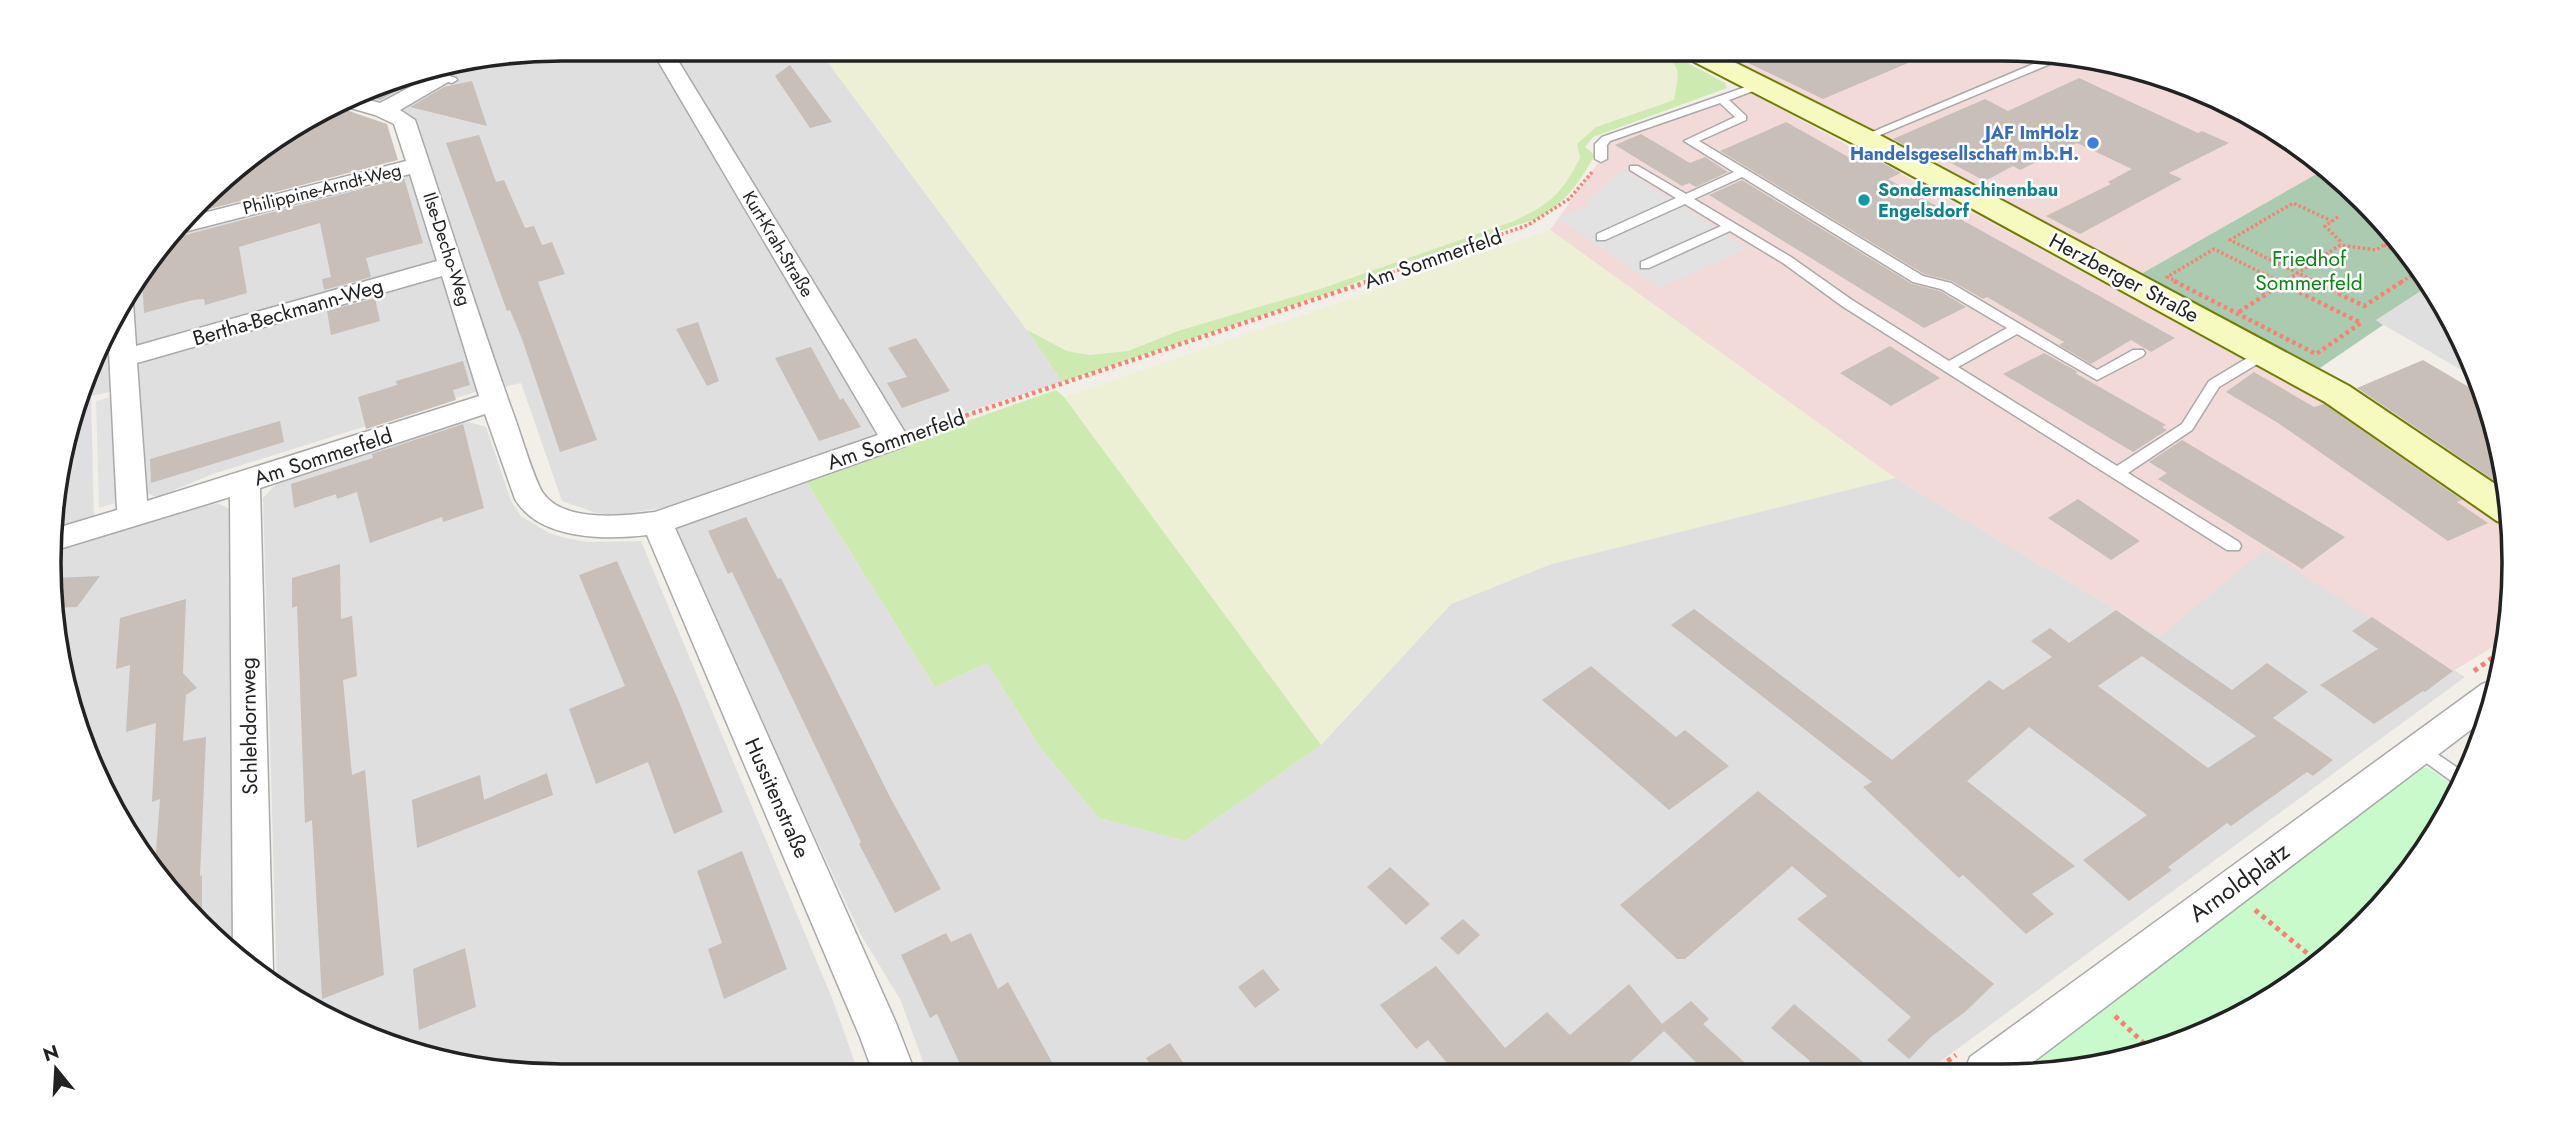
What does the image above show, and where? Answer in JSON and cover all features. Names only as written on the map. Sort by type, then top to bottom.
[{"type":"main road","name":"Herzberger Straße","points":[[1710,61],[2226,320],[2264,354],[2337,394],[2498,504]]},
{"type":"street","name":"Kurt-Krah-Straße","points":[[668,61],[894,439]]},
{"type":"street","points":[[383,110],[440,77]]},
{"type":"street","name":"Ilse-Decho-Weg","points":[[360,104],[383,110],[404,120],[495,401]]},
{"type":"street","name":"Philippine-Arndt-Weg","points":[[195,222],[419,164]]},
{"type":"street","name":"Bertha-Beckmann-Weg","points":[[124,358],[452,265]]},
{"type":"street","points":[[122,324],[133,515]]},
{"type":"street","name":"Am Sommerfeld","points":[[62,537],[245,482],[495,401],[530,499],[564,520],[589,526],[623,527],[657,523],[894,439]]},
{"type":"street","name":"Schlehdornweg","points":[[245,482],[253,956]]},
{"type":"street","name":"Hussitenstraße","points":[[657,523],[891,1064]]},
{"type":"street","name":"Arnoldplatz","points":[[1996,1064],[2481,703]]},
{"type":"lane","points":[[1864,138],[2046,64]]},
{"type":"lane","points":[[1601,159],[1601,144],[1606,139],[1757,86]]},
{"type":"lane","points":[[1721,98],[1742,118],[1690,141],[1742,173],[1918,279],[1946,286],[2097,376],[2138,353]]},
{"type":"lane","points":[[1634,168],[1787,260],[1847,303],[2233,546]]},
{"type":"lane","points":[[1601,237],[1742,173]]},
{"type":"lane","points":[[1645,265],[1730,226]]},
{"type":"lane","points":[[1948,367],[2017,328]]},
{"type":"lane","points":[[2117,473],[2187,427],[2214,384],[2264,354]]},
{"type":"lane","points":[[2420,749],[2454,775]]},
{"type":"path","name":"Am Sommerfeld","points":[[894,439],[1227,331],[1516,230],[1560,209],[1582,189],[1601,159]]},
{"type":"path","points":[[2332,221],[2293,203],[2230,240],[2364,306],[2411,276]]},
{"type":"path","points":[[2338,217],[2325,226],[2340,241],[2340,245]]},
{"type":"path","points":[[2226,320],[2340,245],[2376,250],[2387,243]]},
{"type":"path","points":[[2384,245],[2390,248]]},
{"type":"path","points":[[2214,249],[2281,283],[2361,323],[2316,354],[2226,320],[2168,277],[2214,249]]},
{"type":"path","points":[[2230,890],[2311,956]]},
{"type":"shaded area","points":[[827,61],[1027,330],[1062,382],[881,439],[706,500],[701,495],[662,508],[616,515],[596,513],[562,501],[521,383],[504,387],[412,118],[400,110],[441,83],[448,84],[458,77],[448,75],[530,62]]},
{"type":"shaded area","name":"JAF ImHolz Handelsgesellschaft m.b.H.","points":[[1732,61],[2001,61],[2033,62],[2098,71],[2162,88],[2222,113],[2279,146],[2317,174],[2141,274],[1827,108]]},
{"type":"shaded area","points":[[427,80],[384,103],[367,101]]},
{"type":"shaded area","points":[[1745,90],[2318,399],[2500,520],[2501,595],[2494,646],[2453,671],[2264,550],[2160,636],[1895,478],[1550,230],[1601,159],[1601,144]]},
{"type":"shaded area","points":[[1623,169],[1748,249],[1659,288],[1558,218],[1591,205],[1587,201]]},
{"type":"shaded area","points":[[411,172],[440,257],[436,263],[140,346],[134,345],[131,307],[165,257],[190,227]]},
{"type":"shaded area","points":[[432,276],[448,280],[478,391],[213,474],[157,497],[143,492],[135,367],[139,362]]},
{"type":"shaded area","points":[[2421,291],[2435,312],[2464,372],[2375,320]]},
{"type":"shaded area","points":[[112,343],[114,391],[91,396],[94,518],[62,527],[78,433],[99,371]]},
{"type":"shaded area","points":[[127,392],[132,498],[99,508],[96,401]]},
{"type":"shaded area","points":[[469,422],[486,427],[511,501],[521,516],[549,533],[565,538],[588,542],[641,541],[834,1003],[855,1064],[562,1064],[497,1059],[433,1047],[371,1026],[312,997],[277,974],[263,498],[279,481],[456,423]]},
{"type":"shaded area","points":[[804,478],[935,687],[987,663],[1042,750],[1099,818],[1185,841],[1321,745],[1451,604],[1551,564],[1895,478],[2160,636],[2264,549],[2465,677],[1937,1064],[924,1064],[900,999],[861,935],[670,525]]},
{"type":"shaded area","points":[[219,504],[230,509],[233,940],[208,917],[165,868],[128,813],[113,784],[99,754],[78,692],[62,595],[61,549],[205,505]]},
{"type":"green space","points":[[827,61],[1675,61],[1679,72],[1674,100],[1596,127],[1577,144],[1580,157],[1564,187],[1543,207],[1514,221],[1323,288],[1178,331],[1128,351],[1088,355],[1066,351],[1027,330]]},
{"type":"green space","points":[[1672,61],[1684,61],[1725,83],[1727,88],[1593,137],[1585,147],[1595,155],[1577,184],[1556,206],[1536,219],[1405,263],[1329,293],[1062,382],[1027,330],[1067,351],[1089,355],[1128,351],[1178,331],[1323,288],[1514,221],[1547,203],[1561,189],[1580,158],[1577,144],[1596,127],[1674,100],[1678,74]]},
{"type":"green space","name":"Friedhof Sommerfeld","points":[[2317,174],[2377,232],[2421,291],[2376,320],[2383,325],[2320,368],[2141,274]]},
{"type":"green space","points":[[1550,230],[1895,478],[1551,564],[1451,604],[1321,745],[1064,397]]},
{"type":"green space","points":[[1056,390],[1064,397],[1321,745],[1185,841],[1099,818],[1042,750],[987,663],[935,687],[804,478]]},
{"type":"green space","points":[[2420,768],[2428,768],[2450,783],[2417,841],[2377,893],[2331,939],[2279,979],[2222,1012],[2162,1037],[2098,1054],[2033,1063]]},
{"type":"building","points":[[1744,61],[1913,61],[1823,99]]},
{"type":"building","points":[[790,65],[832,122],[810,128],[775,76]]},
{"type":"building","points":[[2079,78],[2198,133],[2202,131],[2229,143],[2169,173],[2182,179],[2080,234],[2046,216],[2111,184],[2108,182],[2132,169],[2077,143],[2020,170],[2013,166],[1985,181],[1936,155],[1929,159],[1893,139],[1985,99],[2008,111]]},
{"type":"building","points":[[472,81],[487,126],[410,107],[444,87]]},
{"type":"building","points":[[404,87],[380,100],[373,98]]},
{"type":"building","points":[[347,110],[387,124],[398,160],[206,210],[257,165],[312,128]]},
{"type":"building","name":"Sondermaschinenbau Engelsdorf","points":[[1786,122],[1852,159],[1865,153],[1901,173],[1888,179],[2175,338],[2151,352],[2131,340],[2091,364],[2059,345],[2064,342],[1987,297],[1983,299],[1952,281],[1924,274],[1720,151]]},
{"type":"building","points":[[1641,134],[1690,163],[1705,157],[1728,172],[1696,187],[1689,183],[1682,186],[1615,145]]},
{"type":"building","points":[[479,135],[496,182],[504,180],[525,228],[534,226],[542,245],[552,242],[565,274],[538,282],[597,440],[560,452],[522,339],[510,310],[507,311],[446,143]]},
{"type":"building","points":[[404,178],[423,243],[366,258],[371,277],[324,290],[322,279],[331,277],[320,223],[239,247],[247,293],[205,305],[204,299],[193,300],[144,313],[143,289],[165,257],[185,235]]},
{"type":"building","points":[[1742,180],[1912,284],[1940,291],[1966,307],[1924,328],[1709,195]]},
{"type":"building","points":[[375,298],[380,321],[331,335],[327,311]]},
{"type":"building","points":[[698,322],[719,381],[707,386],[676,329]]},
{"type":"building","points":[[916,338],[950,391],[902,408],[887,383],[907,377],[888,348]]},
{"type":"building","points":[[1890,346],[1940,378],[1891,406],[1840,373]]},
{"type":"building","points":[[811,347],[840,400],[843,398],[861,427],[819,441],[775,358]]},
{"type":"building","points":[[2044,353],[2166,425],[2162,427],[2167,430],[2133,452],[2003,374]]},
{"type":"building","points":[[2423,360],[2470,388],[2485,433],[2494,481],[2357,388]]},
{"type":"building","points":[[463,361],[470,385],[453,390],[456,400],[366,429],[358,397],[397,385],[396,381]]},
{"type":"building","points":[[2254,372],[2314,407],[2324,404],[2462,500],[2457,502],[2488,523],[2448,541],[2278,423],[2226,392]]},
{"type":"building","points":[[280,421],[284,442],[151,483],[150,459]]},
{"type":"building","points":[[463,424],[484,508],[443,522],[442,517],[370,543],[357,492],[337,499],[336,494],[294,508],[291,484],[373,458],[372,454]]},
{"type":"building","points":[[2182,440],[2345,537],[2302,569],[2158,479],[2167,473],[2149,462]]},
{"type":"building","points":[[2078,499],[2140,541],[2111,560],[2048,518]]},
{"type":"building","points":[[746,517],[778,579],[781,578],[891,799],[941,889],[895,913],[859,844],[861,842],[732,572],[728,574],[708,531]]},
{"type":"building","points":[[617,561],[679,702],[723,812],[674,834],[648,762],[596,784],[569,709],[625,686],[579,575]]},
{"type":"building","points":[[340,564],[341,619],[352,616],[357,676],[343,680],[352,775],[365,770],[384,975],[322,999],[312,820],[305,823],[297,606],[292,608],[292,578]]},
{"type":"building","points":[[100,576],[77,607],[64,608],[61,578]]},
{"type":"building","points":[[186,599],[183,673],[197,688],[186,695],[183,741],[206,737],[200,876],[202,875],[202,910],[156,855],[160,799],[152,802],[156,723],[126,732],[130,665],[116,669],[120,618]]},
{"type":"building","points":[[1694,609],[1892,760],[1989,680],[2003,690],[2052,657],[2031,641],[2050,628],[2069,643],[2116,610],[2232,690],[2267,663],[2308,692],[2273,718],[2333,760],[2313,776],[2307,772],[2231,826],[2227,823],[2168,867],[2172,870],[2129,901],[2083,860],[2147,815],[2029,727],[1967,781],[2075,866],[2032,894],[2054,914],[2026,934],[1963,875],[1959,878],[1863,787],[1872,782],[1671,625]],"holes":[[[2142,656],[2256,736],[2208,768],[2098,686]]]},
{"type":"building","points":[[2372,617],[2453,671],[2374,724],[2320,685],[2378,649],[2352,631]]},
{"type":"building","points":[[1591,666],[1676,737],[1685,730],[1729,766],[1669,810],[1542,700]]},
{"type":"building","points":[[547,773],[553,795],[417,848],[412,800],[480,775],[484,800]]},
{"type":"building","points":[[1758,791],[1994,984],[1909,1059],[1887,1040],[1911,1017],[1797,919],[1827,896],[1792,866],[1685,959],[1677,959],[1620,905]]},
{"type":"building","points":[[742,851],[787,969],[724,999],[708,949],[722,943],[697,871]]},
{"type":"building","points":[[1390,867],[1430,904],[1406,925],[1367,887]]},
{"type":"building","points":[[1463,919],[1480,935],[1458,955],[1440,938]]},
{"type":"building","points":[[946,933],[951,942],[971,933],[998,989],[1008,982],[1053,1064],[960,1064],[937,1014],[930,1018],[901,955]]},
{"type":"building","points":[[465,948],[476,1007],[419,1030],[413,969]]},
{"type":"building","points":[[1436,966],[1505,1048],[1547,1012],[1570,1035],[1629,984],[1662,1024],[1691,1001],[1709,1019],[1703,1024],[1746,1064],[1698,1064],[1664,1031],[1628,1064],[1448,1064],[1428,1040],[1416,1049],[1380,1005]]},
{"type":"building","points":[[1263,969],[1280,990],[1255,1008],[1238,987]]},
{"type":"building","points":[[1794,1004],[1865,1064],[1807,1064],[1810,1061],[1771,1028]]},
{"type":"building","points":[[1170,1043],[1184,1064],[1150,1064],[1146,1058]]},
{"type":"place","name":"JAF ImHolz Handelsgesellschaft m.b.H.","points":[[2093,143]]},
{"type":"place","name":"Sondermaschinenbau Engelsdorf","points":[[1864,200]]}]
